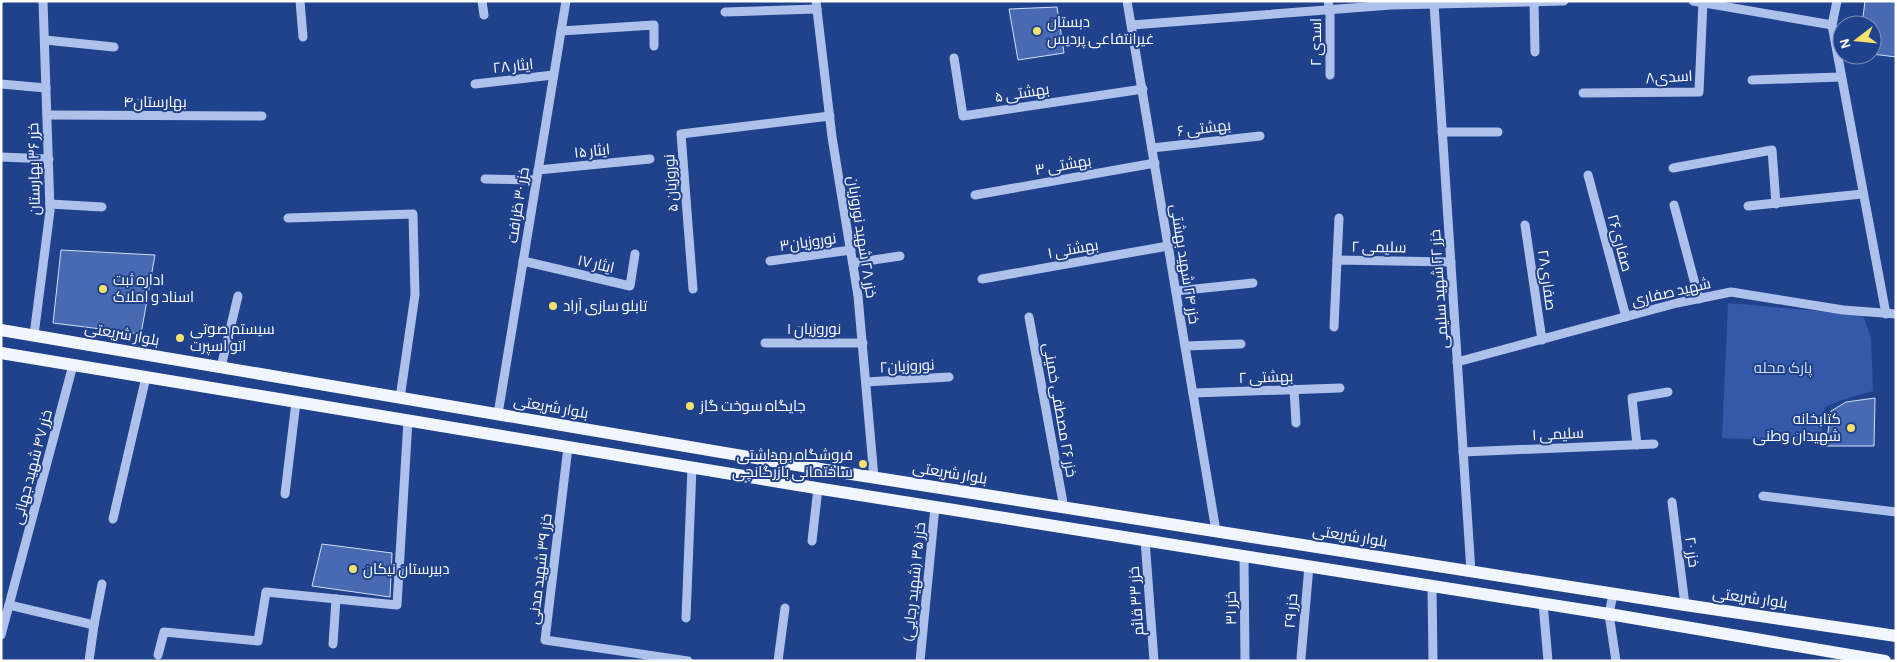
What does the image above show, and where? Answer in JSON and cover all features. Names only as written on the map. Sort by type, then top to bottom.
[{"type":"main road","name":"بلوار شریعتی","points":[[1,330],[874,478],[1613,594],[1896,634]]},
{"type":"main road","points":[[1,353],[935,507],[1543,603],[1885,661]]},
{"type":"main road","points":[[333,408],[338,387]]},
{"type":"street","name":"خزر ۳۶ بهارستان","points":[[34,335],[50,204],[44,1]]},
{"type":"street","points":[[300,1],[303,37]]},
{"type":"street","points":[[482,1],[484,15]]},
{"type":"street","name":"خزر ۳۰ ظرافت","points":[[498,414],[566,1]]},
{"type":"street","name":"خزر ۲۴ شهید بهشتی","points":[[1127,1],[1216,531]]},
{"type":"street","points":[[1132,25],[1329,5],[1564,1]]},
{"type":"street","points":[[1834,15],[1836,1]]},
{"type":"street","points":[[1534,2],[1535,52]]},
{"type":"street","points":[[1700,2],[1832,26]]},
{"type":"street","name":"اسدی۸","points":[[1583,92],[1699,92],[1700,2]]},
{"type":"street","name":"خزر ۲۲ شهید سلیمی","points":[[1434,4],[1471,572]]},
{"type":"street","points":[[725,12],[817,5]]},
{"type":"street","name":"خزر ۲۸ شهید نوروزیان","points":[[817,5],[830,116],[858,296],[874,478]]},
{"type":"street","name":"اسدی ۲","points":[[1329,5],[1330,75]]},
{"type":"street","points":[[561,31],[654,25],[654,46]]},
{"type":"street","points":[[45,40],[114,47]]},
{"type":"street","name":"بهشتی ۵","points":[[954,58],[963,116],[1142,89]]},
{"type":"street","points":[[1839,65],[1886,314]]},
{"type":"street","name":"ایثار ۲۸","points":[[475,84],[554,75]]},
{"type":"street","points":[[1752,80],[1841,77]]},
{"type":"street","points":[[1,84],[46,88]]},
{"type":"street","name":"بهارستان۴","points":[[47,116],[262,116]]},
{"type":"street","name":"نوروزیان ۵","points":[[693,289],[681,134],[830,116]]},
{"type":"street","points":[[1442,132],[1498,132]]},
{"type":"street","name":"بهشتی ۶","points":[[1152,148],[1260,136]]},
{"type":"street","points":[[1673,168],[1772,150],[1776,204]]},
{"type":"street","points":[[1,157],[49,159]]},
{"type":"street","name":"ایثار ۱۵","points":[[538,170],[650,159]]},
{"type":"street","name":"بهشتی ۳","points":[[975,195],[1154,163]]},
{"type":"street","name":"صفاری۲۶","points":[[1588,175],[1626,317]]},
{"type":"street","points":[[485,179],[536,180]]},
{"type":"street","points":[[1748,206],[1862,194]]},
{"type":"street","points":[[50,204],[102,207]]},
{"type":"street","points":[[1674,205],[1699,299]]},
{"type":"street","points":[[288,218],[413,214],[415,295],[400,398]]},
{"type":"street","name":"سلیمی ۲","points":[[1334,327],[1339,218]]},
{"type":"street","name":"صفاری۲۸","points":[[1525,225],[1542,340]]},
{"type":"street","name":"بهشتی ۱","points":[[982,279],[1168,246]]},
{"type":"street","name":"نوروزیان۳","points":[[770,261],[851,250]]},
{"type":"street","name":"ایثار ۱۷","points":[[523,260],[630,286],[635,254]]},
{"type":"street","points":[[853,263],[900,256]]},
{"type":"street","name":"سلیمی ۲","points":[[1337,260],[1451,262]]},
{"type":"street","points":[[1176,291],[1253,283]]},
{"type":"street","name":"شهید صفاری","points":[[1457,362],[1626,317],[1731,292],[1843,310],[1896,314]]},
{"type":"street","points":[[221,367],[238,296]]},
{"type":"street","name":"خزر ۲۶ مصطفی خمینی","points":[[1029,317],[1064,508]]},
{"type":"street","name":"نوروزیان ۱","points":[[765,343],[863,343]]},
{"type":"street","points":[[1185,346],[1241,344]]},
{"type":"street","name":"خزر ۴۷ شهید جهانی","points":[[1,635],[73,365]]},
{"type":"street","points":[[113,519],[146,377]]},
{"type":"street","name":"نوروزیان۲","points":[[866,382],[950,377]]},
{"type":"street","name":"بهشتی ۲","points":[[1193,393],[1340,388]]},
{"type":"street","points":[[1294,389],[1296,423]]},
{"type":"street","points":[[1637,445],[1632,398],[1668,392]]},
{"type":"street","points":[[285,494],[296,402]]},
{"type":"street","points":[[158,655],[164,632],[258,641],[266,592],[398,605],[408,420]]},
{"type":"street","name":"سلیمی ۱","points":[[1463,452],[1654,444]]},
{"type":"street","name":"خزر ۳۹ شهید مدنی","points":[[568,447],[545,640],[688,661]]},
{"type":"street","points":[[686,618],[692,467]]},
{"type":"street","points":[[812,541],[818,488]]},
{"type":"street","points":[[1763,496],[1896,512]]},
{"type":"street","name":"خزر ۲۰","points":[[1672,502],[1686,605]]},
{"type":"street","name":"خزر ۳۵ (شهید رجایی)","points":[[920,661],[935,507]]},
{"type":"street","name":"خزر ۳۳ قائم","points":[[1145,540],[1154,661]]},
{"type":"street","name":"خزر ۳۱","points":[[1244,556],[1245,661]]},
{"type":"street","name":"خزر ۲۹","points":[[1301,658],[1309,566]]},
{"type":"street","points":[[89,661],[102,584]]},
{"type":"street","points":[[1432,586],[1433,661]]},
{"type":"street","points":[[1613,594],[1609,614],[1616,661]]},
{"type":"street","points":[[333,644],[336,599]]},
{"type":"street","points":[[1543,603],[1548,661]]},
{"type":"street","points":[[9,605],[94,625]]},
{"type":"street","points":[[778,661],[785,608]]},
{"type":"green space","name":"پارک محله","points":[[1728,303],[1863,315],[1871,338],[1873,391],[1825,407],[1820,442],[1722,438]]},
{"type":"building","points":[[1865,1],[1896,1],[1896,57],[1882,55],[1882,15],[1863,15]]},
{"type":"building","name":"دبستان غیرانتفاعی پردیس","points":[[1057,7],[1064,53],[1018,60],[1009,9]]},
{"type":"building","name":"اداره ثبت اسناد و املاک","points":[[61,250],[155,255],[141,334],[53,323]]},
{"type":"building","name":"کتابخانه شهیدان وطنی","points":[[1875,398],[1874,446],[1826,446],[1831,411],[1846,402]]},
{"type":"building","name":"دبیرستان نیکان","points":[[322,544],[392,553],[390,597],[312,586]]},
{"type":"place","name":"دبستان غیرانتفاعی پردیس","points":[[1037,31]]},
{"type":"place","name":"اداره ثبت اسناد و املاک","points":[[103,289]]},
{"type":"place","name":"تابلو سازی آراد","points":[[553,306]]},
{"type":"place","name":"سیستم صوتی اتو اسپرت","points":[[180,338]]},
{"type":"place","name":"جایگاه سوخت گاز","points":[[690,406]]},
{"type":"place","name":"کتابخانه شهیدان وطنی","points":[[1851,428]]},
{"type":"place","name":"فروشگاه بهداشتی ساختمانی بازرگانچی","points":[[863,464]]},
{"type":"place","name":"دبیرستان نیکان","points":[[353,569]]}]
